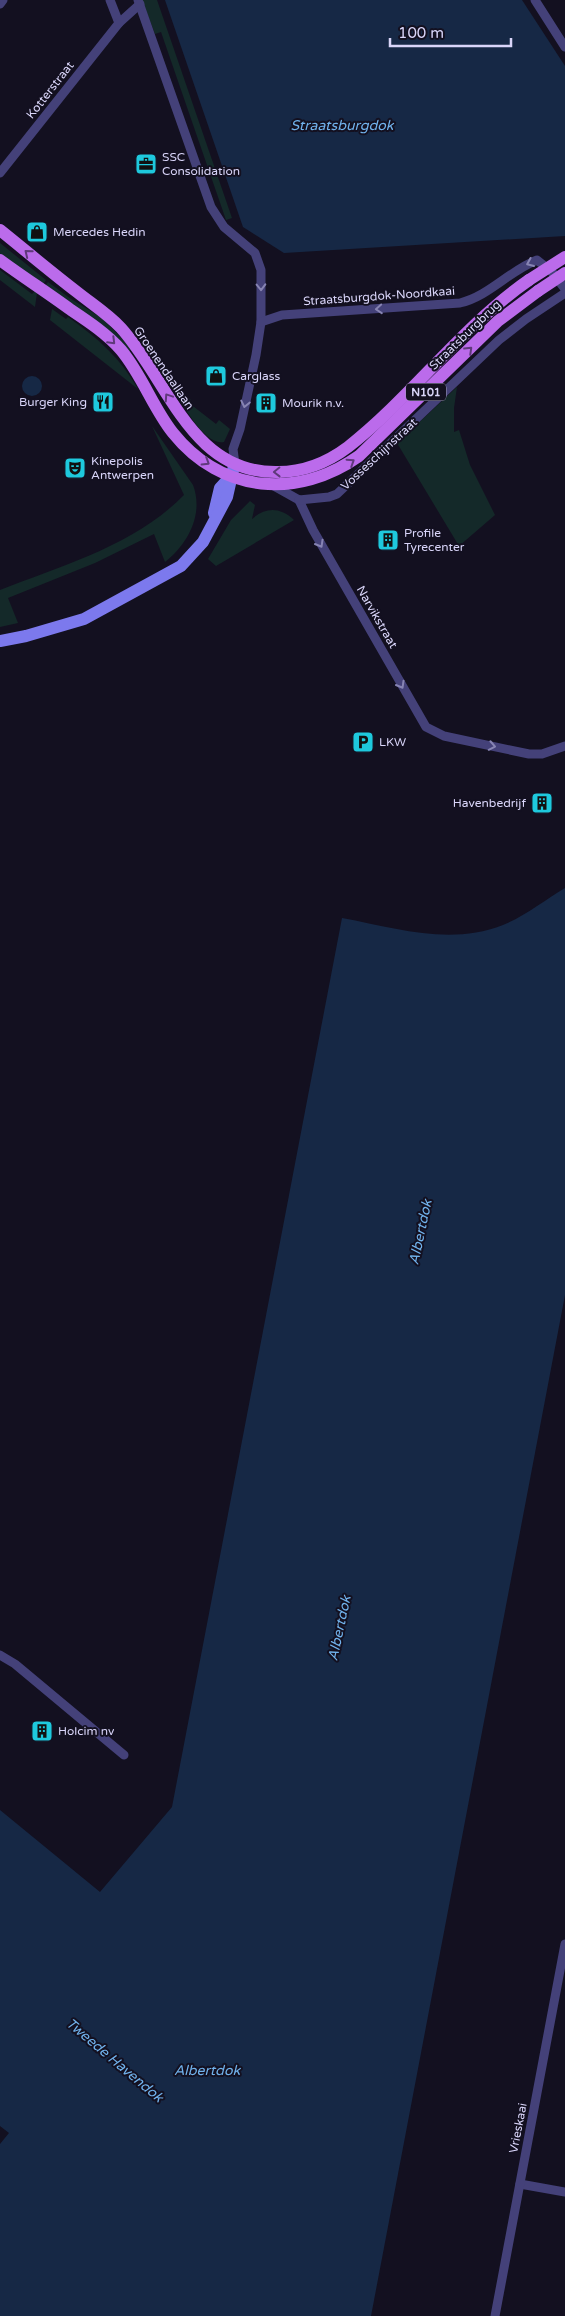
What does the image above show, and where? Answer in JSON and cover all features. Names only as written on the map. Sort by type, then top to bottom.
[{"type":"main road","name":"Groenendaallaan","points":[[0,230],[118,326],[136,347],[188,427],[233,470]]},
{"type":"main road","name":"Straatsburgbrug","points":[[233,470],[297,470],[319,464],[346,448],[400,400],[488,311],[508,295],[565,257]]},
{"type":"main road","name":"Groenendaallaan","points":[[0,260],[104,333],[122,351],[174,434],[200,459],[233,470]]},
{"type":"main road","name":"Straatsburgbrug","points":[[233,470],[254,483],[274,486],[307,482],[346,465],[359,456],[498,321],[565,273]]},
{"type":"street","points":[[0,4],[4,0]]},
{"type":"street","points":[[0,641],[57,628],[84,618],[110,606],[182,566],[195,553],[209,532],[220,488],[233,470],[233,449],[240,429],[256,355],[260,322],[260,264],[255,253],[224,227],[211,206],[139,2],[119,23],[110,0]]},
{"type":"street","points":[[535,0],[565,47]]},
{"type":"street","name":"Kotterstraat","points":[[0,173],[119,23]]},
{"type":"street","name":"Straatsburgdok-Noordkaai","points":[[260,322],[282,315],[460,303],[479,296],[527,263],[537,260],[552,272],[565,288]]},
{"type":"street","name":"Vosseschijnstraat","points":[[299,500],[329,497],[336,494],[511,330],[565,293]]},
{"type":"street","points":[[274,486],[299,500]]},
{"type":"street","name":"Narvikstraat","points":[[299,500],[312,530],[426,727],[444,736],[529,754],[542,754],[565,746]]},
{"type":"street","points":[[0,1654],[15,1664],[124,1755]]},
{"type":"street","name":"Vrieskaai","points":[[494,2316],[565,1944]]},
{"type":"street","points":[[520,2184],[565,2192]]},
{"type":"green space","points":[[142,0],[157,0],[232,218],[226,220],[161,32],[155,34]]},
{"type":"green space","points":[[0,243],[46,280],[42,286],[0,255]]},
{"type":"green space","points":[[0,270],[32,294],[35,291],[37,293],[35,307],[0,280]]},
{"type":"green space","points":[[48,282],[102,318],[132,349],[128,352],[44,287]]},
{"type":"green space","points":[[52,309],[66,319],[68,317],[99,341],[124,368],[138,389],[50,320]]},
{"type":"green space","points":[[176,387],[191,400],[189,403],[216,424],[219,420],[230,429],[224,442],[209,438],[195,423],[173,389]]},
{"type":"green space","points":[[457,387],[454,408],[454,432],[459,430],[470,465],[495,515],[459,546],[397,443]]},
{"type":"green space","points":[[152,426],[193,485],[196,496],[197,507],[192,528],[181,546],[165,562],[154,534],[95,563],[8,598],[18,623],[0,627],[0,590],[98,552],[144,527],[184,495]]},
{"type":"green space","points":[[250,501],[255,505],[252,519],[262,512],[273,510],[284,513],[294,520],[216,566],[208,559],[231,520]]},
{"type":"water","name":"Straatsburgdok","points":[[165,0],[522,0],[565,66],[565,236],[284,253],[243,227]]},
{"type":"water","points":[[32,376],[39,379],[42,386],[39,393],[32,396],[25,393],[22,386],[25,379]]},
{"type":"water","name":"Albertdok","points":[[565,888],[565,1295],[371,2316],[0,2316],[0,2144],[9,2133],[0,2126],[0,1810],[100,1892],[172,1807],[342,918],[423,933],[463,934],[503,925],[527,913]]},
{"type":"place","name":"SSC Consolidation","points":[[146,164]]},
{"type":"place","name":"Mercedes Hedin","points":[[37,232]]},
{"type":"place","name":"Carglass","points":[[216,376]]},
{"type":"place","name":"Burger King","points":[[103,402]]},
{"type":"place","name":"Mourik n.v.","points":[[266,403]]},
{"type":"place","name":"Kinepolis Antwerpen","points":[[75,468]]},
{"type":"place","name":"Profile Tyrecenter","points":[[388,540]]},
{"type":"place","name":"LKW","points":[[363,742]]},
{"type":"place","name":"Havenbedrijf","points":[[542,803]]},
{"type":"place","name":"Holcim nv","points":[[42,1731]]},
{"type":"water label","name":"Tweede Havendok","points":[[115,2060]]}]
